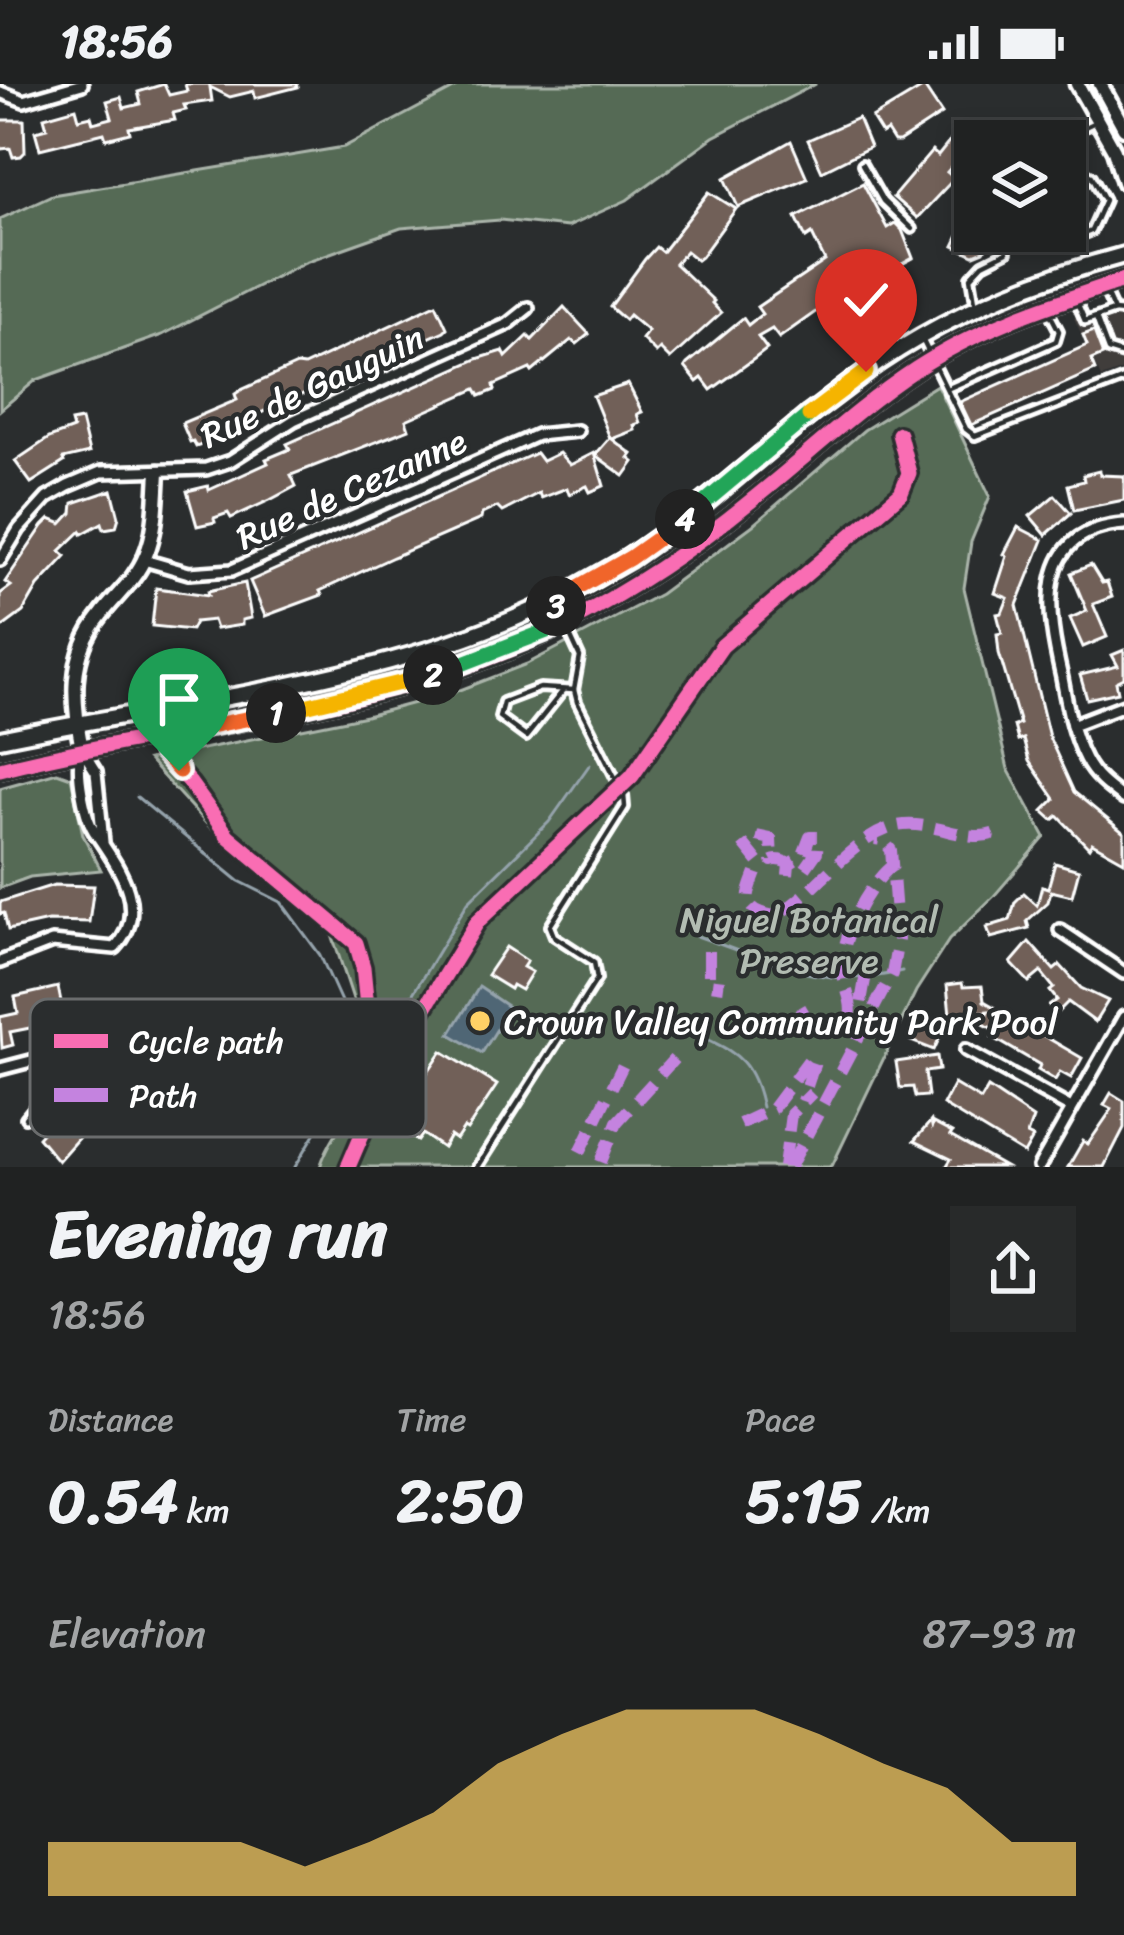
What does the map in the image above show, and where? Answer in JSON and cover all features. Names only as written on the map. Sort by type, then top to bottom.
[{"type":"main road","points":[[0,739],[402,659],[492,629],[554,601],[645,548],[866,372],[922,338],[976,307],[1055,274],[1124,255]]},
{"type":"main road","points":[[0,769],[402,684],[565,624],[715,529],[839,425],[933,359],[985,331],[1124,280]]},
{"type":"street","points":[[0,92],[24,101],[82,84]]},
{"type":"street","points":[[1077,84],[1099,121],[1124,182]]},
{"type":"street","points":[[1100,84],[1124,128]]},
{"type":"street","name":"Rue de Gauguin","points":[[0,560],[47,498],[68,486],[101,472],[206,469],[230,461],[294,420],[508,324],[528,308]]},
{"type":"street","name":"Rue de Cezanne","points":[[144,560],[189,573],[232,570],[537,435],[577,431]]},
{"type":"street","points":[[103,842],[96,772],[82,750],[73,692],[79,652],[98,618],[144,560],[155,518],[158,472]]},
{"type":"street","points":[[1124,524],[1106,526],[1072,545],[1055,569],[1049,589],[1051,630],[1072,725],[1084,758],[1102,783],[1124,799]]},
{"type":"street","points":[[1072,725],[1124,705]]},
{"type":"street","points":[[0,962],[52,943],[115,948],[123,939],[132,908],[128,886],[93,831],[76,764],[82,750]]},
{"type":"street","points":[[1060,930],[1124,973]]},
{"type":"street","points":[[1039,1167],[1124,1017]]},
{"type":"street","points":[[966,1051],[1071,1108]]},
{"type":"street","points":[[0,1069],[30,1061]]},
{"type":"lane","points":[[1086,127],[1099,121]]},
{"type":"lane","points":[[862,164],[883,201],[912,230]]},
{"type":"lane","points":[[1086,173],[1105,200],[1086,233]]},
{"type":"lane","points":[[976,307],[970,277],[983,263],[1007,252]]},
{"type":"lane","points":[[1103,287],[1114,311]]},
{"type":"lane","points":[[1074,297],[1085,321],[1124,312]]},
{"type":"lane","points":[[950,388],[1059,336],[1047,307]]},
{"type":"lane","points":[[1096,318],[1108,350],[1124,355]]},
{"type":"lane","points":[[922,338],[950,388],[966,430],[980,436],[1124,379]]},
{"type":"lane","points":[[477,1167],[597,979],[594,962],[551,934],[550,926],[626,801],[584,718],[574,690],[580,657],[554,601]]},
{"type":"lane","points":[[562,692],[526,737],[500,717],[503,702],[540,688],[574,690]]},
{"type":"lane","points":[[25,1118],[30,1112]]},
{"type":"shaded area","points":[[1124,303],[1124,370],[1101,378],[1074,318]]},
{"type":"green space","points":[[463,84],[816,84],[713,137],[627,200],[567,227],[500,220],[401,228],[305,262],[162,335],[36,380],[0,410],[0,219],[52,195],[344,147]]},
{"type":"green space","name":"Niguel Botanical Preserve","points":[[937,385],[990,496],[971,542],[964,588],[1008,769],[1045,837],[949,940],[916,991],[833,1164],[320,1167],[334,1137],[426,1137],[426,999],[353,999],[331,932],[224,843],[148,760],[366,716],[455,692],[527,664],[660,594],[753,525],[864,430]]},
{"type":"green space","points":[[57,772],[71,777],[83,835],[101,870],[30,877],[0,888],[0,788]]},
{"type":"water","name":"Crown Valley Community Park Pool","points":[[479,987],[510,1008],[482,1053],[450,1034]]},
{"type":"building","points":[[164,84],[169,95],[187,91],[185,84],[298,87],[255,98],[254,91],[230,97],[210,87],[212,101],[184,105],[186,110],[173,113],[175,120],[129,128],[130,133],[106,139],[104,133],[40,149],[35,131],[47,128],[44,117],[76,108],[79,119],[91,116],[93,123],[112,118],[107,101],[121,97],[124,108],[141,104],[138,92]]},
{"type":"building","points":[[924,87],[942,114],[899,142],[887,131],[882,134],[872,118]]},
{"type":"building","points":[[858,118],[870,147],[822,171],[808,140]]},
{"type":"building","points":[[0,120],[24,120],[25,152],[21,156],[13,157],[10,148],[0,149]]},
{"type":"building","points":[[791,141],[807,178],[738,207],[725,178]]},
{"type":"building","points":[[950,141],[954,144],[954,164],[947,172],[953,177],[917,218],[893,197],[932,151],[938,156]]},
{"type":"building","points":[[863,183],[887,228],[895,223],[902,230],[913,258],[857,288],[851,288],[845,277],[828,286],[834,297],[831,301],[779,338],[772,329],[758,337],[767,349],[754,359],[711,390],[702,378],[697,382],[687,364],[743,318],[748,325],[762,314],[757,307],[825,261],[812,234],[806,238],[796,217]]},
{"type":"building","points":[[709,192],[736,209],[701,257],[697,260],[686,251],[675,264],[721,313],[670,359],[642,339],[648,331],[610,307],[645,259],[656,247],[662,252]]},
{"type":"building","points":[[436,304],[447,328],[444,331],[236,424],[240,430],[225,437],[196,447],[190,442],[182,423],[237,400],[235,394],[241,390]]},
{"type":"building","points":[[564,307],[589,334],[577,344],[571,340],[532,372],[494,385],[495,390],[480,396],[476,389],[406,420],[409,429],[291,475],[296,486],[270,500],[231,518],[228,513],[197,526],[187,491],[208,486],[209,490],[268,463],[266,459],[290,449],[287,444],[477,359],[503,351],[506,357],[528,336],[532,340]]},
{"type":"building","points":[[1094,331],[1103,355],[1091,360],[1095,370],[971,425],[960,402],[1087,345],[1083,335]]},
{"type":"building","points":[[628,384],[642,412],[637,414],[640,423],[634,425],[635,430],[612,439],[632,454],[629,458],[634,462],[624,476],[595,455],[610,438],[593,396]]},
{"type":"building","points":[[81,420],[89,453],[63,459],[31,483],[15,461]]},
{"type":"building","points":[[536,453],[542,461],[559,453],[570,465],[594,453],[604,486],[590,492],[587,486],[569,494],[567,488],[541,498],[539,493],[502,512],[497,507],[481,519],[320,591],[322,595],[265,616],[250,581]]},
{"type":"building","points":[[1099,471],[1100,475],[1124,476],[1124,500],[1074,510],[1068,485]]},
{"type":"building","points":[[112,490],[119,517],[116,527],[104,529],[102,523],[81,531],[60,551],[66,556],[38,586],[23,612],[0,629],[0,594],[11,586],[5,582],[43,526],[50,519],[62,524],[72,513],[73,503]]},
{"type":"building","points":[[1055,495],[1071,513],[1046,535],[1030,516]]},
{"type":"building","points":[[1018,527],[1043,540],[1017,605],[1049,737],[1074,792],[1124,833],[1124,861],[1092,843],[1089,848],[1058,816],[1053,820],[1043,811],[1055,799],[1029,761],[1023,739],[1018,741],[1014,726],[1020,724],[997,634],[1002,633],[997,614],[1008,598],[995,593],[1004,554]]},
{"type":"building","points":[[1091,565],[1102,583],[1107,582],[1112,597],[1093,604],[1107,637],[1083,647],[1070,618],[1087,611],[1071,573]]},
{"type":"building","points":[[245,583],[251,618],[242,620],[242,625],[216,629],[213,620],[195,622],[191,630],[152,626],[156,588],[209,595],[208,591]]},
{"type":"building","points":[[1124,650],[1124,678],[1116,682],[1118,692],[1087,699],[1080,675],[1118,666],[1112,655]]},
{"type":"building","points":[[1055,863],[1079,870],[1072,896],[1051,891],[1048,902],[1027,921],[1029,928],[991,938],[987,927],[1010,920],[1015,902],[1024,893],[1037,905]]},
{"type":"building","points":[[54,885],[94,886],[89,922],[48,921],[8,930],[0,902]]},
{"type":"building","points":[[1029,942],[1054,970],[1060,965],[1081,988],[1108,1001],[1095,1022],[1068,1002],[1056,1014],[1049,1006],[1057,1000],[1050,991],[1054,988],[1041,972],[1029,982],[1011,963]]},
{"type":"building","points":[[506,947],[527,961],[523,967],[532,972],[521,990],[487,975]]},
{"type":"building","points":[[962,983],[963,987],[982,986],[984,1001],[1082,1058],[1071,1078],[1060,1072],[1055,1080],[1038,1070],[1040,1065],[992,1037],[995,1030],[982,1023],[988,1011],[950,1015],[947,985]]},
{"type":"building","points":[[58,987],[60,999],[30,999],[30,1028],[10,1032],[13,1045],[2,1048],[0,1017],[18,1013],[15,997]]},
{"type":"building","points":[[923,1014],[946,1023],[934,1050],[911,1041]]},
{"type":"building","points":[[442,1051],[497,1085],[467,1130],[456,1140],[450,1136],[443,1148],[426,1136],[426,1075]]},
{"type":"building","points":[[937,1056],[939,1070],[925,1072],[928,1096],[915,1097],[913,1087],[900,1088],[896,1062]]},
{"type":"building","points":[[954,1084],[981,1100],[988,1088],[1033,1118],[1027,1135],[1033,1138],[1024,1154],[943,1105]]},
{"type":"building","points":[[1111,1093],[1124,1101],[1124,1128],[1104,1167],[1068,1167],[1083,1141],[1088,1144],[1112,1109],[1104,1105]]},
{"type":"building","points":[[931,1121],[932,1126],[952,1133],[950,1136],[1005,1167],[946,1167],[951,1159],[914,1141]]},
{"type":"building","points":[[38,1137],[79,1137],[58,1161]]},
{"type":"waterway","points":[[410,999],[468,902],[549,822],[590,764]]},
{"type":"waterway","points":[[137,797],[239,881],[281,902],[320,955],[340,999]]},
{"type":"waterway","points":[[697,936],[822,976],[874,977],[902,971]]},
{"type":"waterway","points":[[672,1016],[739,1058],[756,1085],[762,1107]]},
{"type":"waterway","points":[[295,1167],[313,1137]]},
{"type":"marked path","points":[[743,843],[759,863],[749,903],[775,916],[861,844],[893,827],[921,826],[977,836],[1001,830]]},
{"type":"marked path","points":[[757,836],[771,839],[772,861],[782,861],[787,863],[789,864],[791,865],[805,869],[817,852],[818,837],[810,837],[803,855],[789,864],[788,875]]},
{"type":"marked path","points":[[790,1167],[892,974],[898,940],[891,850],[883,840],[875,839]]},
{"type":"marked path","points":[[800,1007],[810,1024],[823,1032],[847,1026],[851,1011],[842,972],[845,944],[865,899],[893,865]]},
{"type":"marked path","points":[[709,951],[709,984],[724,986]]},
{"type":"marked path","points":[[861,1002],[869,957]]},
{"type":"marked path","points":[[740,1124],[773,1108],[811,1057],[815,1062],[802,1101]]},
{"type":"marked path","points":[[601,1162],[617,1122],[674,1059]]},
{"type":"marked path","points":[[580,1152],[623,1065]]},
{"type":"marked path","points":[[784,1167],[791,1114],[812,1093]]},
{"type":"cycle path","points":[[0,769],[358,698],[497,655],[588,612],[661,567],[873,400],[940,354],[1017,318],[1124,280]]},
{"type":"cycle path","points":[[426,1006],[478,921],[632,776],[722,646],[901,493],[909,473],[899,434]]},
{"type":"cycle path","points":[[159,736],[162,752],[228,836],[356,943],[366,999]]},
{"type":"cycle path","points":[[348,1167],[361,1137]]},
{"type":"place","name":"Crown Valley Community Park Pool","points":[[480,1021]]},
{"type":"route","points":[[179,771],[162,752],[159,736],[315,706],[442,673],[565,624],[554,601],[676,526],[866,372]]}]
